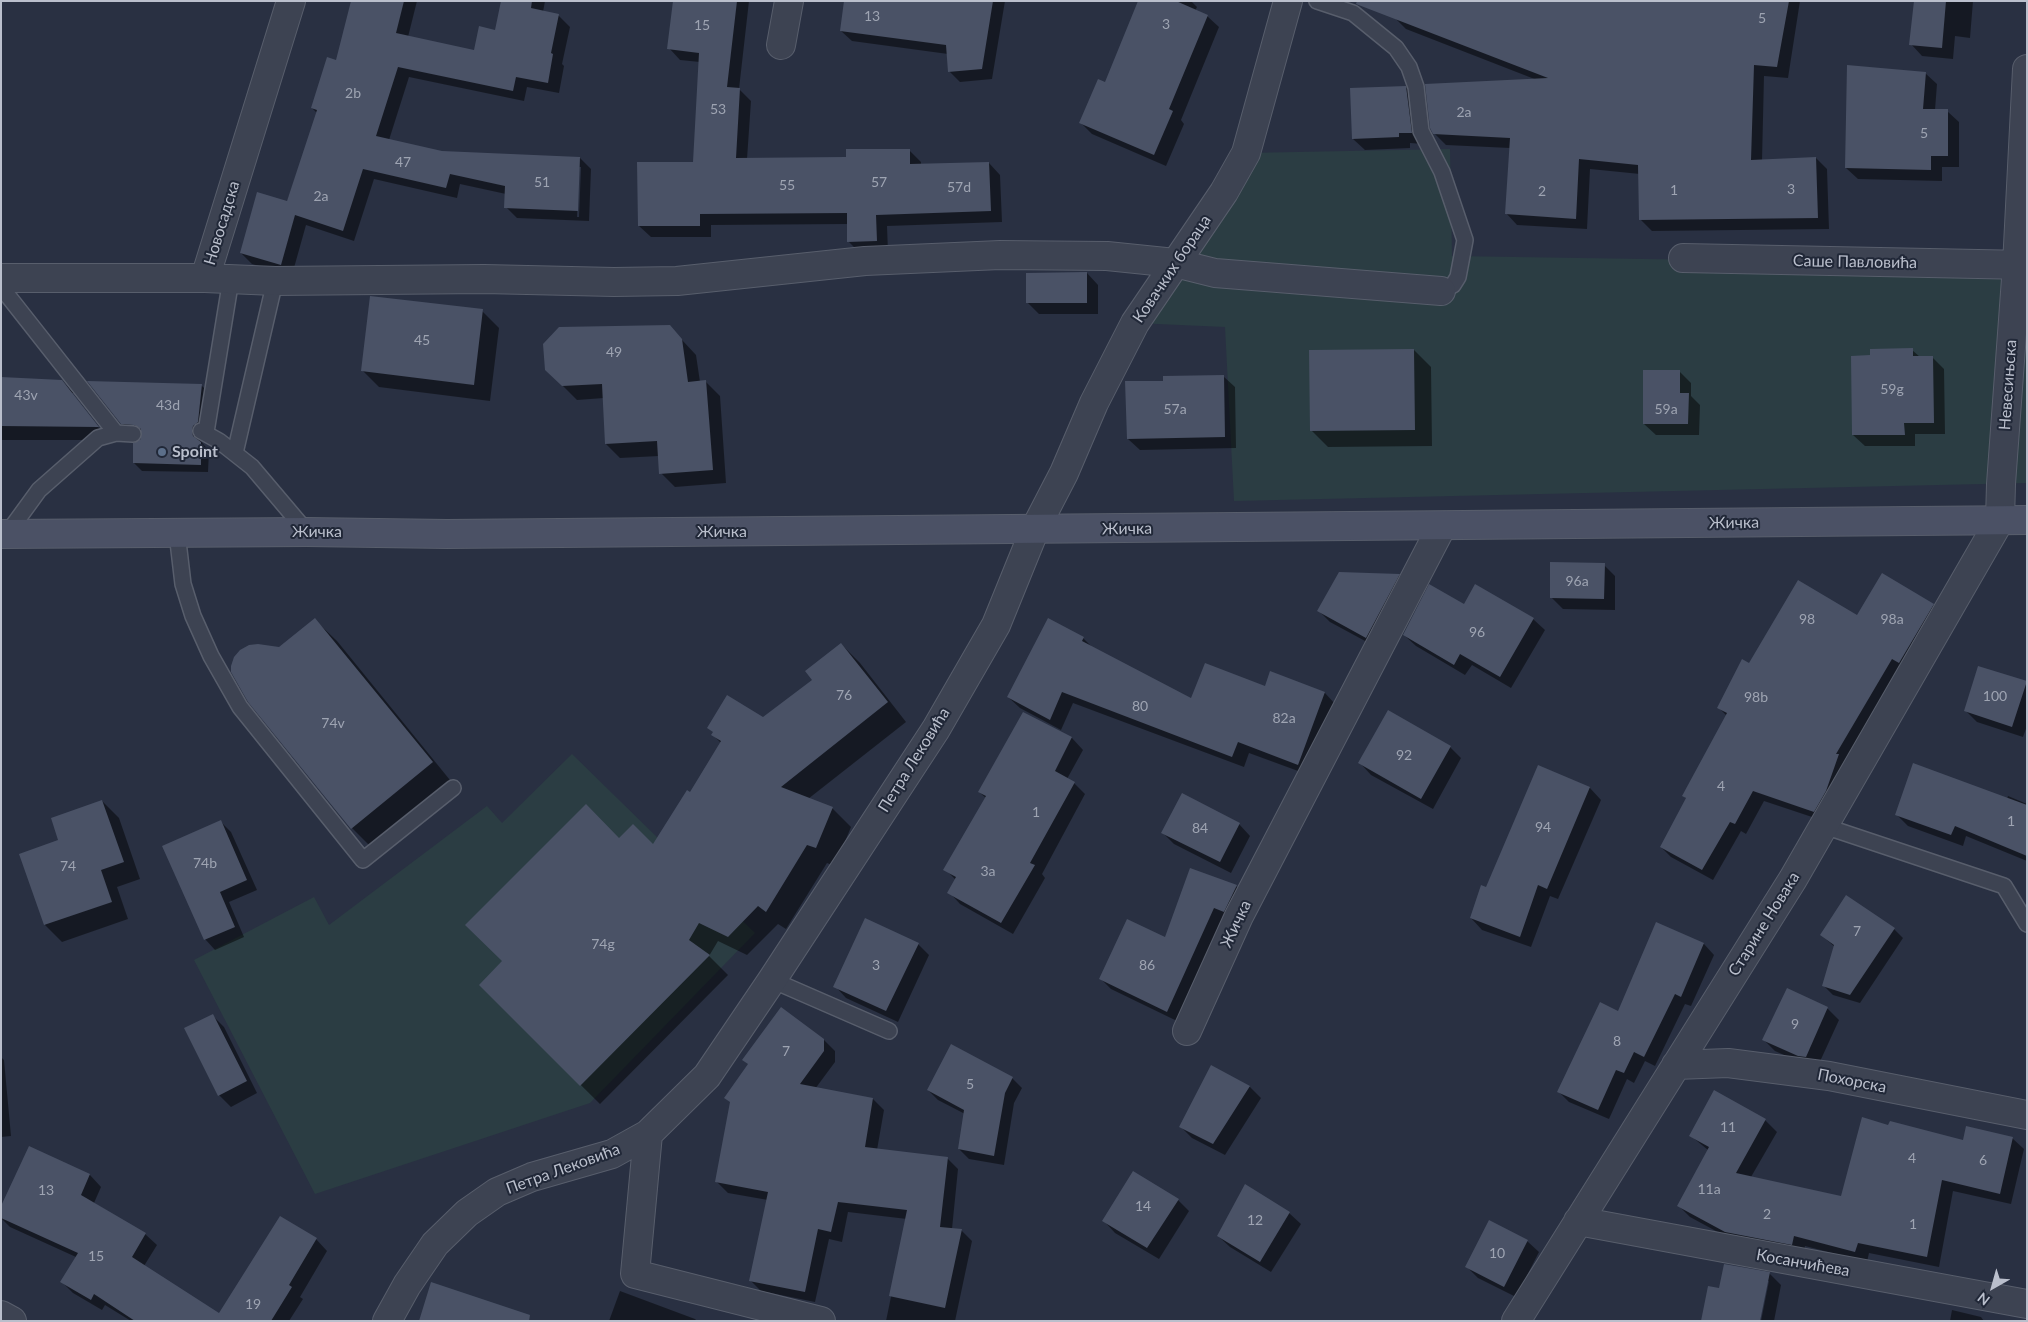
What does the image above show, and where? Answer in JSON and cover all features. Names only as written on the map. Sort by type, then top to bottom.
[{"type":"main road","name":"Жичка","points":[[4,534],[307,532],[457,534],[2014,520]]},
{"type":"street","name":"Новосадска","points":[[1,278],[218,279],[291,1]]},
{"type":"street","points":[[781,45],[789,1]]},
{"type":"street","name":"Ковачких бораца","points":[[1035,529],[1064,473],[1094,403],[1135,324],[1224,192],[1246,153],[1288,1]]},
{"type":"street","name":"Невесињска","points":[[2014,520],[2001,484],[2022,265],[2027,69]]},
{"type":"street","points":[[218,279],[275,281],[475,279],[614,282],[677,281],[865,261],[1000,255],[1107,256],[1175,263],[1214,273],[1441,291]]},
{"type":"street","name":"Саше Павловића","points":[[1683,258],[2022,265]]},
{"type":"street","name":"Старине Новака","points":[[1516,1321],[1793,879],[2014,520]]},
{"type":"street","name":"Жичка","points":[[1187,1031],[1239,916],[1442,526]]},
{"type":"street","name":"Петра Лековића","points":[[387,1321],[406,1285],[435,1244],[475,1208],[497,1192],[532,1178],[612,1154],[648,1134],[707,1076],[936,729],[996,625],[1035,529]]},
{"type":"street","name":"Похорска","points":[[1676,1065],[1728,1063],[1829,1076],[2027,1114]]},
{"type":"street","name":"Петра Лековића","points":[[648,1134],[635,1274],[821,1321]]},
{"type":"street","name":"Косанчићева","points":[[1578,1221],[2027,1304]]},
{"type":"street","points":[[1,1315],[12,1321]]},
{"type":"lane","points":[[1317,1],[1353,14],[1396,48],[1409,67],[1416,88],[1421,130],[1442,172],[1465,240],[1458,277],[1453,285],[1441,291]]},
{"type":"lane","points":[[218,279],[204,431],[252,467],[307,532]]},
{"type":"lane","points":[[235,453],[275,281]]},
{"type":"lane","points":[[1,287],[116,434]]},
{"type":"lane","points":[[4,534],[40,490],[98,438],[116,434],[133,434]]},
{"type":"lane","points":[[177,533],[184,584],[193,616],[211,656],[240,707],[363,860],[453,788]]},
{"type":"lane","points":[[1824,826],[2004,886],[2027,924]]},
{"type":"lane","points":[[772,980],[889,1031]]},
{"type":"shaded area","points":[[1450,149],[1452,256],[2027,265],[2027,483],[1234,501],[1225,327],[1135,323],[1246,153]]},
{"type":"shaded area","points":[[572,754],[755,933],[590,1103],[315,1194],[194,960],[314,897],[329,925],[487,806],[502,823]]},
{"type":"building","points":[[351,1],[404,1],[396,33],[474,50],[479,26],[495,30],[501,1],[532,1],[531,8],[559,14],[551,53],[553,54],[548,83],[516,77],[513,91],[398,67],[376,136],[442,151],[580,157],[578,211],[504,208],[505,186],[450,174],[446,188],[363,169],[343,231],[295,215],[281,265],[240,253],[257,192],[287,201],[317,110],[311,108],[327,57],[336,60]]},
{"type":"building","points":[[673,1],[737,1],[727,87],[740,88],[736,158],[846,157],[846,149],[910,149],[910,164],[989,162],[991,211],[876,215],[877,241],[847,242],[847,213],[700,214],[700,226],[638,226],[637,162],[693,162],[699,53],[667,49]]},
{"type":"building","points":[[844,1],[993,1],[982,69],[948,72],[946,45],[840,31]]},
{"type":"building","points":[[1138,1],[1176,1],[1208,15],[1169,109],[1173,111],[1154,155],[1079,123],[1098,79],[1105,82]]},
{"type":"building","points":[[1357,1],[1789,1],[1777,67],[1754,65],[1751,160],[1816,157],[1818,218],[1639,220],[1638,165],[1579,159],[1576,219],[1505,214],[1510,138],[1433,134],[1430,128],[1425,84],[1548,78],[1356,4]]},
{"type":"building","points":[[1914,1],[1946,1],[1942,48],[1909,45]]},
{"type":"building","points":[[1847,65],[1926,72],[1923,109],[1948,109],[1948,156],[1931,156],[1931,170],[1845,168]]},
{"type":"building","points":[[1406,86],[1412,133],[1399,133],[1399,137],[1352,139],[1350,88]]},
{"type":"building","points":[[1087,272],[1087,303],[1026,303],[1026,273]]},
{"type":"building","points":[[370,296],[483,309],[474,385],[361,371]]},
{"type":"building","points":[[670,325],[682,339],[688,382],[706,380],[713,470],[659,474],[657,441],[605,444],[602,384],[562,386],[545,370],[543,344],[559,327]]},
{"type":"building","points":[[1913,348],[1913,356],[1933,356],[1934,423],[1904,423],[1905,435],[1852,435],[1851,356],[1870,355],[1870,349]]},
{"type":"building","points":[[1414,349],[1415,430],[1310,431],[1309,350]]},
{"type":"building","points":[[1643,370],[1680,370],[1680,393],[1689,393],[1688,424],[1643,424]]},
{"type":"building","points":[[1224,375],[1225,437],[1127,439],[1125,381],[1163,381],[1163,376]]},
{"type":"building","points":[[1,377],[62,380],[99,427],[1,426]]},
{"type":"building","points":[[87,381],[202,384],[198,422],[193,426],[192,431],[193,436],[201,442],[201,465],[133,463],[133,443],[141,439],[141,429],[134,425],[121,424]]},
{"type":"building","points":[[1550,562],[1605,563],[1604,599],[1550,598]]},
{"type":"building","points":[[1339,572],[1400,574],[1366,638],[1317,611]]},
{"type":"building","points":[[1882,573],[1934,604],[1899,663],[1892,659],[1836,754],[1839,754],[1826,791],[1814,812],[1753,791],[1735,824],[1730,822],[1702,870],[1660,847],[1686,798],[1682,796],[1727,713],[1717,708],[1742,659],[1749,663],[1798,580],[1857,615]]},
{"type":"building","points":[[1429,584],[1464,604],[1475,584],[1534,618],[1500,677],[1460,654],[1454,665],[1403,635]]},
{"type":"building","points":[[315,618],[433,762],[351,829],[248,702],[231,672],[234,657],[240,650],[249,645],[258,644],[279,647]]},
{"type":"building","points":[[1048,618],[1084,637],[1082,641],[1191,698],[1205,663],[1265,686],[1270,671],[1325,692],[1298,765],[1238,742],[1232,757],[1062,692],[1050,720],[1007,697]]},
{"type":"building","points":[[841,643],[888,702],[781,787],[833,807],[816,848],[807,845],[766,912],[758,906],[728,937],[699,923],[689,940],[710,955],[580,1086],[479,985],[502,961],[465,925],[586,804],[619,838],[633,824],[653,844],[687,790],[690,792],[721,741],[711,735],[713,732],[707,728],[727,695],[763,717],[812,680],[805,671]]},
{"type":"building","points":[[1978,666],[2027,681],[2012,727],[1964,711]]},
{"type":"building","points":[[1388,710],[1451,746],[1421,799],[1358,763]]},
{"type":"building","points":[[1023,712],[1072,737],[1055,771],[1075,782],[1030,863],[1035,865],[1001,923],[947,893],[956,877],[943,870],[986,796],[978,792]]},
{"type":"building","points":[[1913,763],[2027,805],[2027,856],[1955,826],[1951,835],[1895,815]]},
{"type":"building","points":[[1538,765],[1590,787],[1547,889],[1538,885],[1520,937],[1470,918],[1481,885],[1486,887]]},
{"type":"building","points":[[1182,793],[1240,823],[1220,862],[1161,833]]},
{"type":"building","points":[[102,800],[124,862],[101,870],[112,902],[44,925],[19,854],[58,840],[51,818]]},
{"type":"building","points":[[221,820],[247,880],[220,892],[235,927],[204,940],[162,846]]},
{"type":"building","points":[[1190,868],[1237,885],[1224,912],[1214,908],[1167,1012],[1099,979],[1127,919],[1165,937]]},
{"type":"building","points":[[1846,895],[1895,928],[1850,995],[1822,986],[1834,945],[1820,935]]},
{"type":"building","points":[[865,918],[919,943],[886,1011],[833,987]]},
{"type":"building","points":[[1656,922],[1704,943],[1681,997],[1675,994],[1644,1057],[1634,1052],[1624,1073],[1616,1070],[1598,1110],[1557,1092],[1600,1002],[1618,1011]]},
{"type":"building","points":[[1787,988],[1828,1007],[1806,1057],[1798,1056],[1762,1040]]},
{"type":"building","points":[[781,1007],[824,1039],[824,1051],[800,1084],[873,1098],[865,1147],[948,1157],[940,1227],[962,1229],[945,1308],[889,1296],[907,1210],[838,1202],[831,1232],[818,1229],[805,1292],[749,1281],[768,1192],[715,1182],[730,1102],[724,1098],[748,1064],[742,1060]]},
{"type":"building","points":[[213,1014],[247,1081],[218,1096],[184,1028]]},
{"type":"building","points":[[951,1044],[1013,1077],[1005,1093],[994,1156],[958,1149],[964,1110],[927,1090]]},
{"type":"building","points":[[1211,1065],[1250,1086],[1213,1144],[1179,1127]]},
{"type":"building","points":[[1714,1090],[1766,1119],[1736,1173],[1841,1196],[1862,1117],[1888,1125],[1890,1121],[1963,1140],[1966,1126],[2013,1137],[2000,1194],[1942,1180],[1927,1257],[1858,1243],[1855,1252],[1794,1236],[1792,1245],[1725,1232],[1677,1206],[1709,1147],[1689,1136]]},
{"type":"building","points":[[29,1146],[90,1174],[81,1195],[146,1233],[132,1257],[219,1313],[280,1216],[317,1238],[289,1285],[292,1287],[271,1321],[135,1321],[94,1294],[91,1300],[60,1282],[78,1253],[1,1218],[1,1206]]},
{"type":"building","points":[[1133,1171],[1179,1199],[1147,1248],[1102,1221]]},
{"type":"building","points":[[1245,1184],[1290,1212],[1260,1262],[1217,1236]]},
{"type":"building","points":[[1489,1220],[1528,1240],[1504,1287],[1465,1267]]},
{"type":"building","points":[[1724,1264],[1770,1272],[1760,1321],[1701,1321],[1708,1286],[1719,1288]]},
{"type":"building","points":[[431,1282],[530,1315],[529,1321],[419,1321]]},
{"type":"place","name":"Spoint","points":[[162,452]]}]
